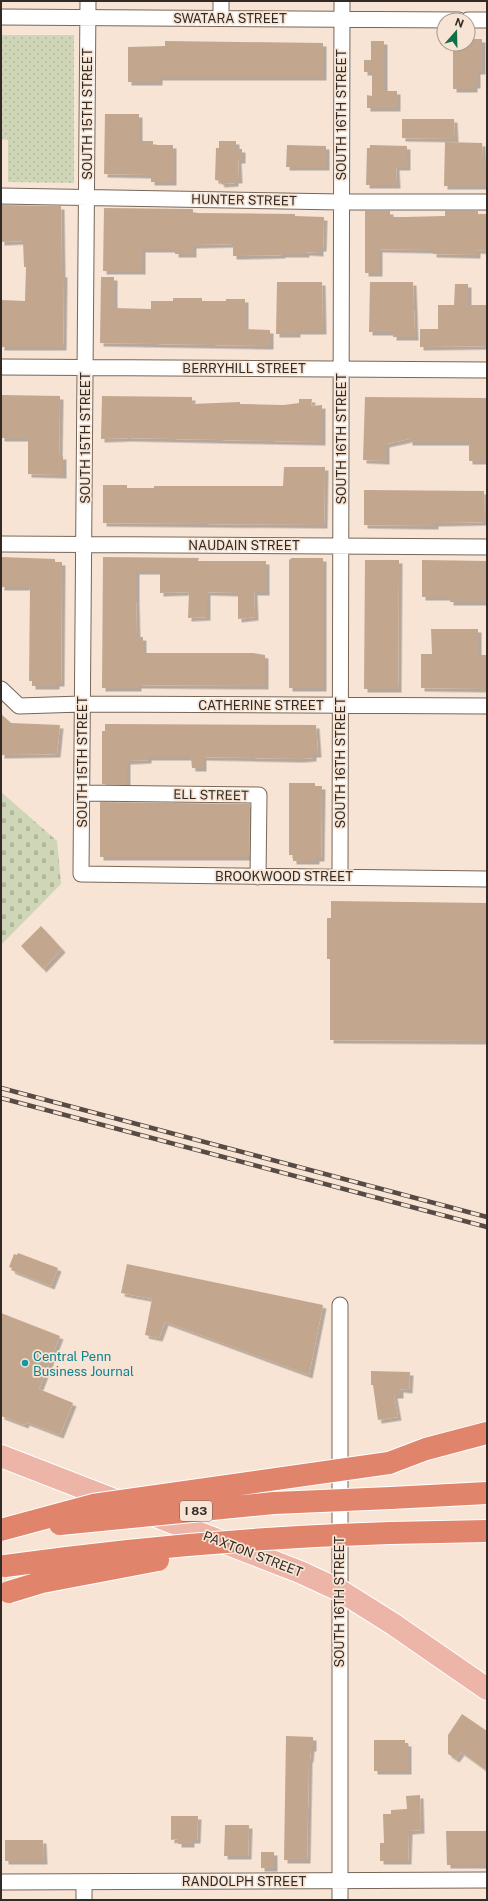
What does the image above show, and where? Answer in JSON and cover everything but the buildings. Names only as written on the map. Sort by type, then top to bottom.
[{"type":"highway","points":[[1,1530],[93,1505],[389,1463],[426,1449],[487,1433]]},
{"type":"highway","name":"I 83","points":[[1,1530],[274,1503],[487,1493]]},
{"type":"highway","points":[[3,1566],[102,1552],[335,1535],[487,1531]]},
{"type":"highway","points":[[5,1593],[42,1582],[216,1548],[335,1535]]},
{"type":"main road","name":"PAXTON STREET","points":[[1,1456],[300,1572],[339,1590],[393,1624],[487,1689]]},
{"type":"street","name":"SOUTH 15TH STREET","points":[[81,874],[88,1]]},
{"type":"street","points":[[221,1],[221,17]]},
{"type":"street","name":"SOUTH 16TH STREET","points":[[340,876],[342,1]]},
{"type":"street","name":"SWATARA STREET","points":[[1,17],[221,17],[436,20]]},
{"type":"street","points":[[476,20],[487,20]]},
{"type":"street","name":"HUNTER STREET","points":[[1,196],[341,202],[487,202]]},
{"type":"street","name":"BERRYHILL STREET","points":[[1,367],[487,370]]},
{"type":"street","name":"NAUDAIN STREET","points":[[1,544],[487,547]]},
{"type":"street","name":"CATHERINE STREET","points":[[1,689],[19,706],[82,704],[487,706]]},
{"type":"street","name":"ELL STREET","points":[[82,793],[259,795],[258,877]]},
{"type":"street","name":"BROOKWOOD STREET","points":[[81,874],[487,879]]},
{"type":"street","name":"SOUTH 16TH STREET","points":[[340,1304],[340,1900]]},
{"type":"street","name":"RANDOLPH STREET","points":[[1,1882],[487,1880]]},
{"type":"street","points":[[84,1882],[84,1900]]},
{"type":"green space","points":[[1,35],[74,35],[74,183],[8,182],[8,140],[1,139]]},
{"type":"green space","points":[[1,792],[57,841],[61,884],[1,945]]},
{"type":"railway","points":[[1,1088],[487,1217]]},
{"type":"railway","points":[[1,1098],[487,1227]]},
{"type":"place","name":"Central Penn Business Journal","points":[[25,1363]]}]
